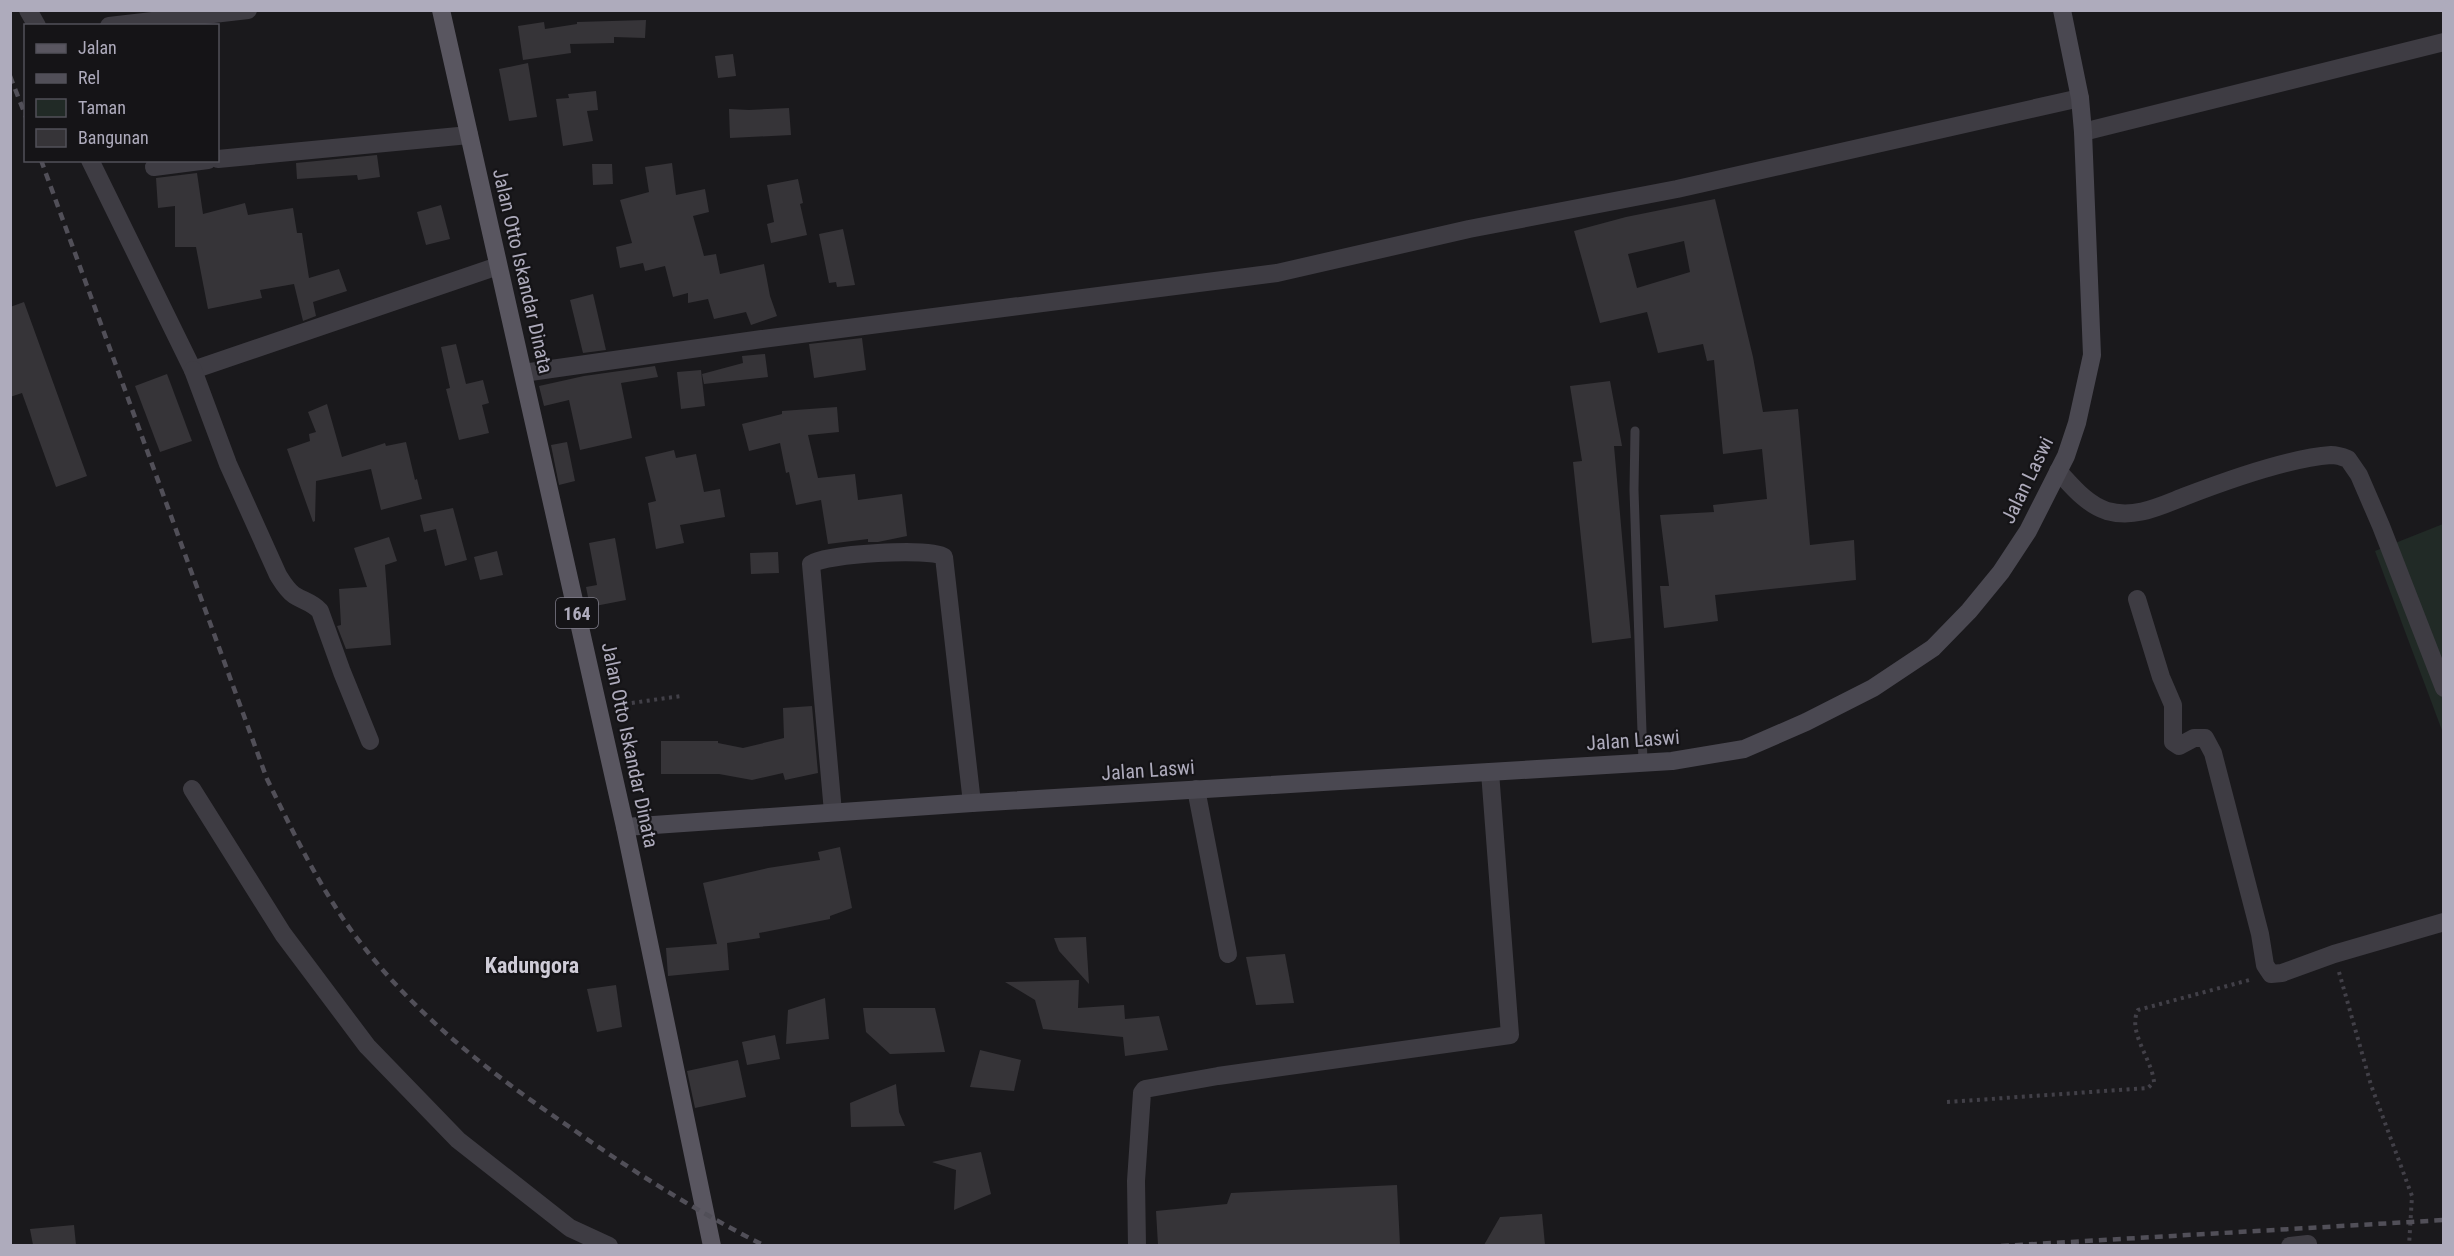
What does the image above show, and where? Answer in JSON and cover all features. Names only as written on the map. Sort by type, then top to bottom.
[{"type":"main road","name":"Jalan Otto Iskandar Dinata","points":[[441,10],[599,708],[712,1245]]},
{"type":"street","points":[[28,10],[37,24]]},
{"type":"street","points":[[126,24],[248,10]]},
{"type":"street","name":"Jalan Laswi","points":[[625,827],[972,803],[1672,761],[1744,749],[1806,722],[1873,688],[1933,648],[1970,610],[2001,572],[2028,531],[2066,456],[2077,423],[2092,355],[2083,132],[2080,98],[2062,10]]},
{"type":"street","points":[[2083,132],[2444,42]]},
{"type":"street","points":[[523,373],[762,339],[1277,273],[1469,229],[1677,189],[2080,98]]},
{"type":"street","points":[[219,159],[469,135]]},
{"type":"street","points":[[91,162],[193,370],[228,464],[278,575],[291,592],[313,603],[320,611],[370,741]]},
{"type":"street","points":[[154,167],[193,162]]},
{"type":"street","points":[[193,370],[498,266]]},
{"type":"street","points":[[2058,471],[2089,502],[2107,511],[2130,514],[2152,510],[2214,485],[2283,465],[2333,455],[2348,459],[2359,475],[2381,526],[2444,688]]},
{"type":"street","points":[[833,812],[811,564],[825,558],[919,551],[940,553],[944,557],[972,803]]},
{"type":"street","points":[[2137,599],[2161,677],[2173,705],[2173,742],[2179,746],[2194,738],[2205,738],[2212,753],[2260,934],[2265,965],[2271,974],[2282,973],[2334,954],[2444,922]]},
{"type":"street","points":[[1137,1245],[1136,1181],[1142,1093],[1145,1089],[1218,1076],[1510,1035],[1490,772]]},
{"type":"street","points":[[192,789],[283,934],[367,1046],[458,1140],[570,1228],[609,1245]]},
{"type":"street","points":[[1196,789],[1228,954]]},
{"type":"lane","points":[[1635,431],[1634,490],[1643,762]]},
{"type":"path","points":[[599,708],[681,696]]},
{"type":"path","points":[[2334,954],[2371,1085],[2412,1196],[2409,1245]]},
{"type":"path","points":[[1947,1102],[2148,1088],[2154,1082],[2153,1072],[2136,1029],[2134,1018],[2138,1010],[2271,974]]},
{"type":"green space","points":[[2443,524],[2443,733],[2375,551]]},
{"type":"building","points":[[646,20],[645,38],[614,37],[614,43],[570,44],[571,53],[523,60],[518,26],[544,22],[545,29],[577,24],[577,22]]},
{"type":"building","points":[[733,54],[736,76],[718,78],[715,56]]},
{"type":"building","points":[[528,63],[537,117],[509,121],[499,69]]},
{"type":"building","points":[[596,91],[598,110],[587,111],[593,141],[563,146],[556,99],[569,98],[568,94]]},
{"type":"building","points":[[789,108],[791,135],[730,138],[729,109]]},
{"type":"building","points":[[377,155],[380,177],[358,180],[357,175],[297,179],[296,163]]},
{"type":"building","points":[[672,163],[676,195],[705,189],[709,212],[693,216],[704,256],[716,254],[720,274],[764,264],[770,296],[777,316],[751,325],[746,312],[714,319],[708,299],[688,303],[688,293],[673,297],[665,266],[645,271],[643,263],[620,268],[616,247],[632,243],[620,200],[649,192],[645,167]]},
{"type":"building","points":[[592,164],[612,164],[613,184],[593,185]]},
{"type":"building","points":[[197,173],[203,214],[245,203],[248,215],[293,208],[297,233],[302,233],[309,278],[339,269],[347,291],[313,302],[316,316],[303,321],[294,284],[260,290],[262,298],[208,309],[196,247],[175,247],[175,206],[158,208],[156,178]]},
{"type":"building","points":[[798,179],[803,203],[800,204],[807,235],[771,243],[767,224],[774,222],[767,185]]},
{"type":"building","points":[[1715,199],[1753,357],[1763,412],[1798,409],[1810,545],[1854,540],[1856,580],[1715,595],[1718,621],[1664,628],[1660,586],[1669,586],[1660,515],[1714,512],[1713,505],[1767,499],[1762,449],[1723,454],[1714,360],[1707,361],[1703,344],[1658,353],[1647,312],[1600,323],[1574,231],[1626,217]],"holes":[[[1684,241],[1690,272],[1637,288],[1628,254]]]},
{"type":"building","points":[[441,205],[450,239],[426,245],[417,212]]},
{"type":"building","points":[[843,229],[855,285],[837,287],[836,282],[829,283],[819,234]]},
{"type":"building","points":[[593,294],[606,350],[583,353],[570,300]]},
{"type":"building","points":[[24,302],[87,476],[56,487],[22,393],[10,397],[10,307]]},
{"type":"building","points":[[862,338],[866,370],[814,378],[809,344]]},
{"type":"building","points":[[456,344],[466,384],[483,380],[489,403],[482,405],[489,433],[459,440],[446,389],[450,388],[441,347]]},
{"type":"building","points":[[765,354],[768,377],[704,384],[702,374],[743,363],[742,356]]},
{"type":"building","points":[[655,366],[658,377],[621,383],[632,438],[580,450],[569,400],[544,406],[539,386],[584,376]]},
{"type":"building","points":[[701,370],[705,406],[681,409],[677,372]]},
{"type":"building","points":[[167,374],[192,441],[160,452],[135,386]]},
{"type":"building","points":[[1610,381],[1622,446],[1614,446],[1631,638],[1592,643],[1573,462],[1582,461],[1570,386]]},
{"type":"building","points":[[327,404],[342,457],[385,443],[386,446],[406,442],[422,499],[381,510],[371,469],[316,481],[315,521],[313,522],[287,449],[310,441],[309,434],[316,432],[308,412]]},
{"type":"building","points":[[837,407],[839,432],[808,435],[818,478],[855,474],[858,500],[902,494],[907,536],[878,542],[868,542],[868,539],[828,544],[821,500],[796,505],[780,443],[749,451],[742,424],[782,414],[782,411]]},
{"type":"building","points":[[567,442],[575,481],[559,485],[551,445]]},
{"type":"building","points":[[674,450],[676,458],[696,454],[704,492],[720,489],[725,517],[680,525],[684,543],[656,549],[648,503],[656,501],[645,457]]},
{"type":"building","points":[[453,508],[467,560],[445,566],[436,529],[424,532],[420,515]]},
{"type":"building","points":[[389,537],[397,561],[385,565],[391,645],[346,649],[337,626],[341,625],[339,589],[367,587],[354,548]]},
{"type":"building","points":[[615,538],[626,600],[590,607],[586,587],[597,585],[589,543]]},
{"type":"building","points":[[497,551],[503,575],[480,580],[474,557]]},
{"type":"building","points":[[778,552],[779,573],[751,574],[750,553]]},
{"type":"building","points":[[812,706],[818,773],[785,780],[783,773],[752,780],[719,774],[661,774],[661,741],[718,741],[718,743],[743,748],[784,738],[783,708]]},
{"type":"building","points":[[840,847],[852,908],[830,916],[830,919],[759,933],[760,938],[727,943],[729,970],[668,976],[666,948],[717,944],[703,883],[768,868],[820,860],[818,852]]},
{"type":"building","points":[[1086,937],[1089,984],[1059,951],[1054,938]]},
{"type":"building","points":[[1285,954],[1294,1003],[1256,1005],[1246,957]]},
{"type":"building","points":[[1079,980],[1078,1008],[1124,1005],[1125,1019],[1159,1016],[1168,1050],[1125,1056],[1123,1037],[1043,1029],[1035,1000],[1005,982]]},
{"type":"building","points":[[616,985],[622,1027],[597,1032],[587,989]]},
{"type":"building","points":[[825,998],[829,1039],[786,1044],[788,1010]]},
{"type":"building","points":[[863,1008],[935,1008],[945,1052],[890,1054],[866,1032]]},
{"type":"building","points":[[775,1035],[780,1059],[747,1065],[742,1042]]},
{"type":"building","points":[[980,1050],[1021,1060],[1014,1091],[970,1087]]},
{"type":"building","points":[[738,1060],[746,1097],[695,1108],[687,1071]]},
{"type":"building","points":[[896,1084],[899,1112],[905,1126],[851,1127],[850,1103]]},
{"type":"building","points":[[981,1152],[991,1194],[954,1210],[956,1170],[932,1162]]},
{"type":"building","points":[[1397,1185],[1400,1245],[1158,1245],[1156,1211],[1227,1204],[1231,1193]]},
{"type":"building","points":[[1542,1214],[1545,1245],[1484,1245],[1500,1217]]},
{"type":"building","points":[[74,1225],[76,1245],[33,1245],[30,1229]]},
{"type":"railway","points":[[10,76],[24,112]]},
{"type":"railway","points":[[42,162],[267,779],[314,871],[346,923],[395,983],[422,1011],[480,1062],[542,1108],[644,1177],[715,1220],[765,1246]]},
{"type":"railway","points":[[2001,1246],[2444,1220]]},
{"type":"district","name":"Kadungora","points":[[532,965]]}]
